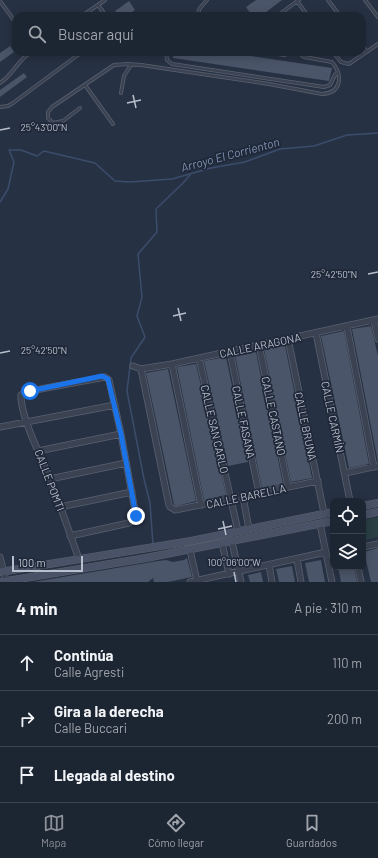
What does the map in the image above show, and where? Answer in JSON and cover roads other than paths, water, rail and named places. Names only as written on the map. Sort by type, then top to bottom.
[{"type":"street","name":"CALLE ARAGONA","points":[[141,369],[230,352],[376,320]]},
{"type":"street","points":[[376,320],[378,338]]},
{"type":"street","points":[[346,473],[376,466],[347,327]]},
{"type":"street","name":"CALLE CARMÍN","points":[[316,333],[346,473],[350,498]]},
{"type":"street","name":"CALLE BRUNA","points":[[288,339],[324,513]]},
{"type":"street","name":"CALLE CASTANO","points":[[259,345],[288,487]]},
{"type":"street","name":"CALLE FASANA","points":[[230,352],[259,493]]},
{"type":"street","name":"CALLE SAN CARLO","points":[[199,358],[238,531]]},
{"type":"street","points":[[172,364],[201,505]]},
{"type":"street","points":[[133,366],[141,369]]},
{"type":"street","name":"CALLE BARELLA","points":[[141,369],[169,505],[172,509],[175,510],[243,497],[318,481]]},
{"type":"street","name":"CALLE POMTI","points":[[78,559],[50,479],[27,423],[21,402],[21,395],[30,391],[102,376],[109,380],[114,405]]},
{"type":"street","points":[[0,427],[114,405],[121,434],[136,516],[134,520],[129,523],[70,536]]},
{"type":"street","points":[[38,451],[121,434]]},
{"type":"street","points":[[50,479],[126,463]]},
{"type":"street","points":[[60,507],[132,492]]},
{"type":"street","points":[[243,497],[249,529]]},
{"type":"street","points":[[366,505],[378,503]]},
{"type":"street","points":[[2,572],[144,549],[330,512]]},
{"type":"street","points":[[366,514],[378,512]]},
{"type":"street","points":[[301,518],[303,528]]},
{"type":"street","points":[[0,557],[4,582],[190,550],[330,522]]},
{"type":"street","points":[[320,524],[332,582]]},
{"type":"street","points":[[232,542],[241,582]]},
{"type":"street","points":[[222,544],[229,574]]},
{"type":"street","points":[[366,546],[378,544]]},
{"type":"street","points":[[190,550],[197,580]]},
{"type":"street","points":[[190,582],[197,580],[210,580],[239,571],[326,552]]},
{"type":"street","points":[[297,559],[301,582]]},
{"type":"street","points":[[269,565],[272,582]]},
{"type":"street","points":[[359,570],[361,582]]},
{"type":"lane","points":[[88,12],[104,0]]},
{"type":"lane","points":[[198,12],[207,0]]},
{"type":"lane","points":[[328,0],[337,12]]},
{"type":"lane","points":[[365,0],[378,17]]},
{"type":"lane","points":[[283,12],[298,1],[305,12]]},
{"type":"lane","points":[[0,2],[12,18]]},
{"type":"lane","points":[[98,5],[104,12]]},
{"type":"lane","points":[[367,52],[378,44]]},
{"type":"lane","points":[[0,83],[10,75],[20,60],[26,56]]},
{"type":"lane","points":[[0,107],[8,106],[13,103],[77,56]]},
{"type":"lane","points":[[166,56],[166,60],[172,64],[324,87],[330,86],[338,72]]},
{"type":"lane","points":[[80,108],[59,123],[53,123],[48,118],[50,109],[114,65],[131,65],[269,84],[322,94],[331,93],[336,88],[339,79],[338,72],[332,62],[304,56]]},
{"type":"lane","points":[[336,56],[341,62],[349,64],[361,56]]},
{"type":"lane","points":[[121,93],[124,76],[131,65]]},
{"type":"lane","points":[[84,85],[113,124]]},
{"type":"waterway","name":"Arroyo El Corrienton","points":[[0,202],[8,189],[14,162],[9,150],[21,150],[37,156],[44,151],[95,163],[115,181],[130,182],[172,179],[211,168],[245,162],[280,149],[314,146],[347,135],[378,133]]},
{"type":"waterway","points":[[153,545],[150,503],[127,391],[131,358],[145,337],[137,316],[142,297],[138,254],[157,232],[156,209],[190,175]]}]
